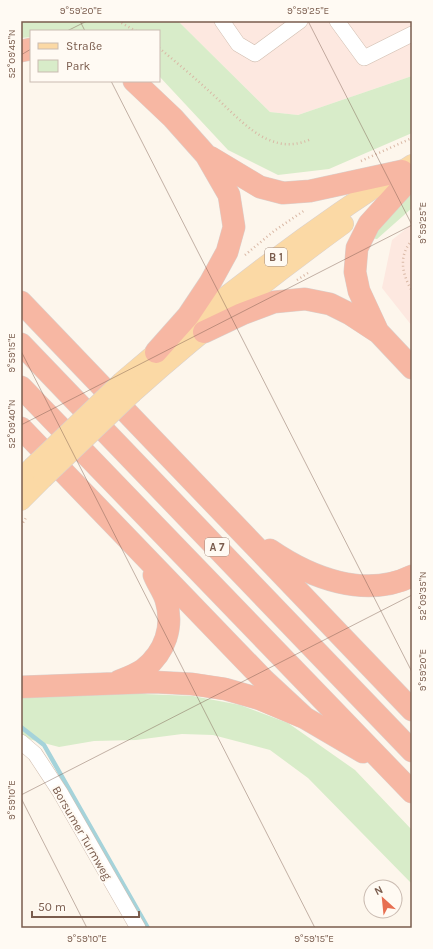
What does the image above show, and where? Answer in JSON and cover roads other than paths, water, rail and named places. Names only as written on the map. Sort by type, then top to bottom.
[{"type":"highway","points":[[135,82],[173,118],[206,155],[229,195],[234,227],[227,252],[210,283],[188,316],[156,352]]},
{"type":"highway","points":[[206,155],[260,187],[283,193],[310,191],[408,174]]},
{"type":"highway","points":[[379,333],[359,292],[355,272],[358,248],[369,224],[408,174]]},
{"type":"highway","points":[[204,332],[242,314],[274,302],[305,300],[330,304],[350,314],[379,333],[412,368]]},
{"type":"highway","points":[[21,302],[412,710]]},
{"type":"highway","name":"A 7","points":[[21,344],[412,751]]},
{"type":"highway","name":"A 7","points":[[21,387],[412,792]]},
{"type":"highway","points":[[21,428],[263,679],[305,718]]},
{"type":"highway","points":[[238,528],[287,561],[333,581],[369,585],[388,584],[412,576]]},
{"type":"highway","points":[[114,684],[142,670],[158,656],[166,640],[169,620],[166,600],[145,557]]},
{"type":"highway","points":[[26,686],[169,683],[192,684],[225,689],[260,699],[305,718],[323,727],[393,772]]},
{"type":"main road","name":"B 1","points":[[21,501],[32,475],[127,387],[204,332],[304,253],[355,216],[408,174]]},
{"type":"main road","name":"B 1","points":[[127,387],[156,352],[244,281],[296,242],[348,206],[408,174]]},
{"type":"lane","points":[[222,21],[238,44],[255,54],[300,21]]},
{"type":"lane","points":[[337,21],[364,58],[412,34]]},
{"type":"lane","name":"Borsumer Turmweg","points":[[21,742],[35,754],[60,792],[138,928]]},
{"type":"waterway","points":[[21,727],[44,745],[148,928]]}]
